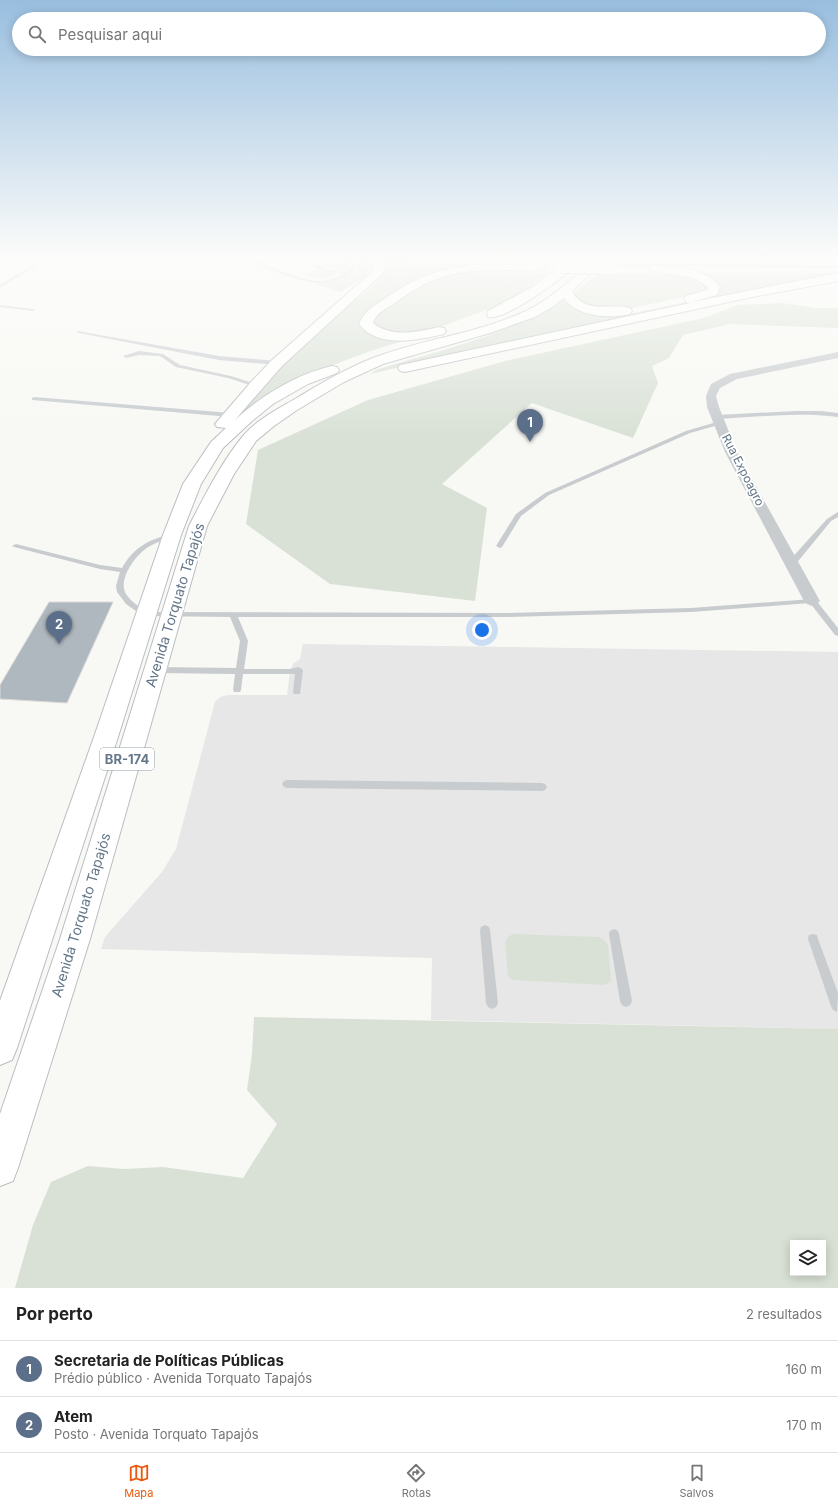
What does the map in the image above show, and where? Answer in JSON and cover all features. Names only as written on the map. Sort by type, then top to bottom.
[{"type":"highway","points":[[218,445],[220,431],[256,385],[330,316]]},
{"type":"highway","points":[[368,316],[366,324],[372,331],[389,336],[426,334],[481,320]]},
{"type":"highway","name":"Avenida Torquato Tapajós","points":[[0,1168],[75,939],[154,670],[158,614],[172,536],[192,484],[218,445],[246,418],[302,381],[340,366],[481,320],[489,316]]},
{"type":"highway","name":"Avenida Torquato Tapajós","points":[[0,1048],[104,745],[158,614],[198,526],[225,474],[250,438],[268,423],[317,391],[357,370],[378,361],[491,328],[524,316]]},
{"type":"highway","points":[[317,391],[388,372],[649,316]]},
{"type":"street","name":"Rua Expoagro","points":[[812,601],[731,452],[713,407],[711,396],[715,386],[734,376],[838,355]]},
{"type":"lane","points":[[79,332],[219,358],[278,363]]},
{"type":"lane","points":[[126,356],[140,353],[162,355],[178,366],[229,376],[256,385]]},
{"type":"lane","points":[[34,399],[231,415]]},
{"type":"lane","points":[[500,546],[518,514],[547,494],[688,432],[719,420],[796,413],[838,415]]},
{"type":"lane","points":[[792,563],[829,520],[838,514]]},
{"type":"lane","points":[[172,536],[146,545],[128,563],[119,579],[120,592],[128,602],[158,614],[512,615],[691,610],[812,601],[838,633]]},
{"type":"lane","points":[[16,546],[100,567],[124,571]]},
{"type":"lane","points":[[232,614],[244,641],[237,690]]},
{"type":"lane","points":[[154,670],[290,672],[299,670],[297,692]]},
{"type":"lane","points":[[287,784],[542,787]]},
{"type":"lane","points":[[485,930],[492,1003]]},
{"type":"lane","points":[[614,934],[626,1001]]},
{"type":"lane","points":[[813,939],[837,1006]]},
{"type":"shaded area","points":[[337,316],[362,316],[359,321],[360,327],[365,331],[373,335],[407,340],[364,353],[322,370],[282,389],[243,412],[271,375],[306,342]]},
{"type":"shaded area","points":[[470,316],[429,331],[408,334],[375,328],[370,319],[372,317]]},
{"type":"shaded area","points":[[531,316],[636,316],[370,374],[376,370],[482,338]]},
{"type":"shaded area","points":[[709,316],[838,316],[838,328],[730,324],[683,335],[669,358],[652,366],[658,383],[633,438],[532,403],[442,484],[487,508],[475,601],[330,584],[246,524],[258,450],[368,400],[505,361]]},
{"type":"shaded area","points":[[303,644],[838,652],[838,1029],[431,1020],[432,958],[101,949],[105,937],[162,872],[176,849],[215,702],[220,697],[228,695],[287,695],[290,672],[293,664],[300,659]]},
{"type":"shaded area","points":[[513,934],[599,937],[605,941],[608,946],[611,981],[605,985],[512,980],[508,976],[505,942],[509,936]]},
{"type":"shaded area","points":[[254,1017],[838,1029],[838,1288],[15,1288],[33,1225],[51,1182],[88,1166],[124,1169],[163,1167],[243,1178],[277,1124],[247,1090],[252,1055]]},
{"type":"building","points":[[49,602],[113,602],[67,703],[0,699],[0,685]]},
{"type":"place","name":"Secretaria de Políticas Públicas","points":[[530,442]]},
{"type":"place","name":"Atem","points":[[59,644]]}]
